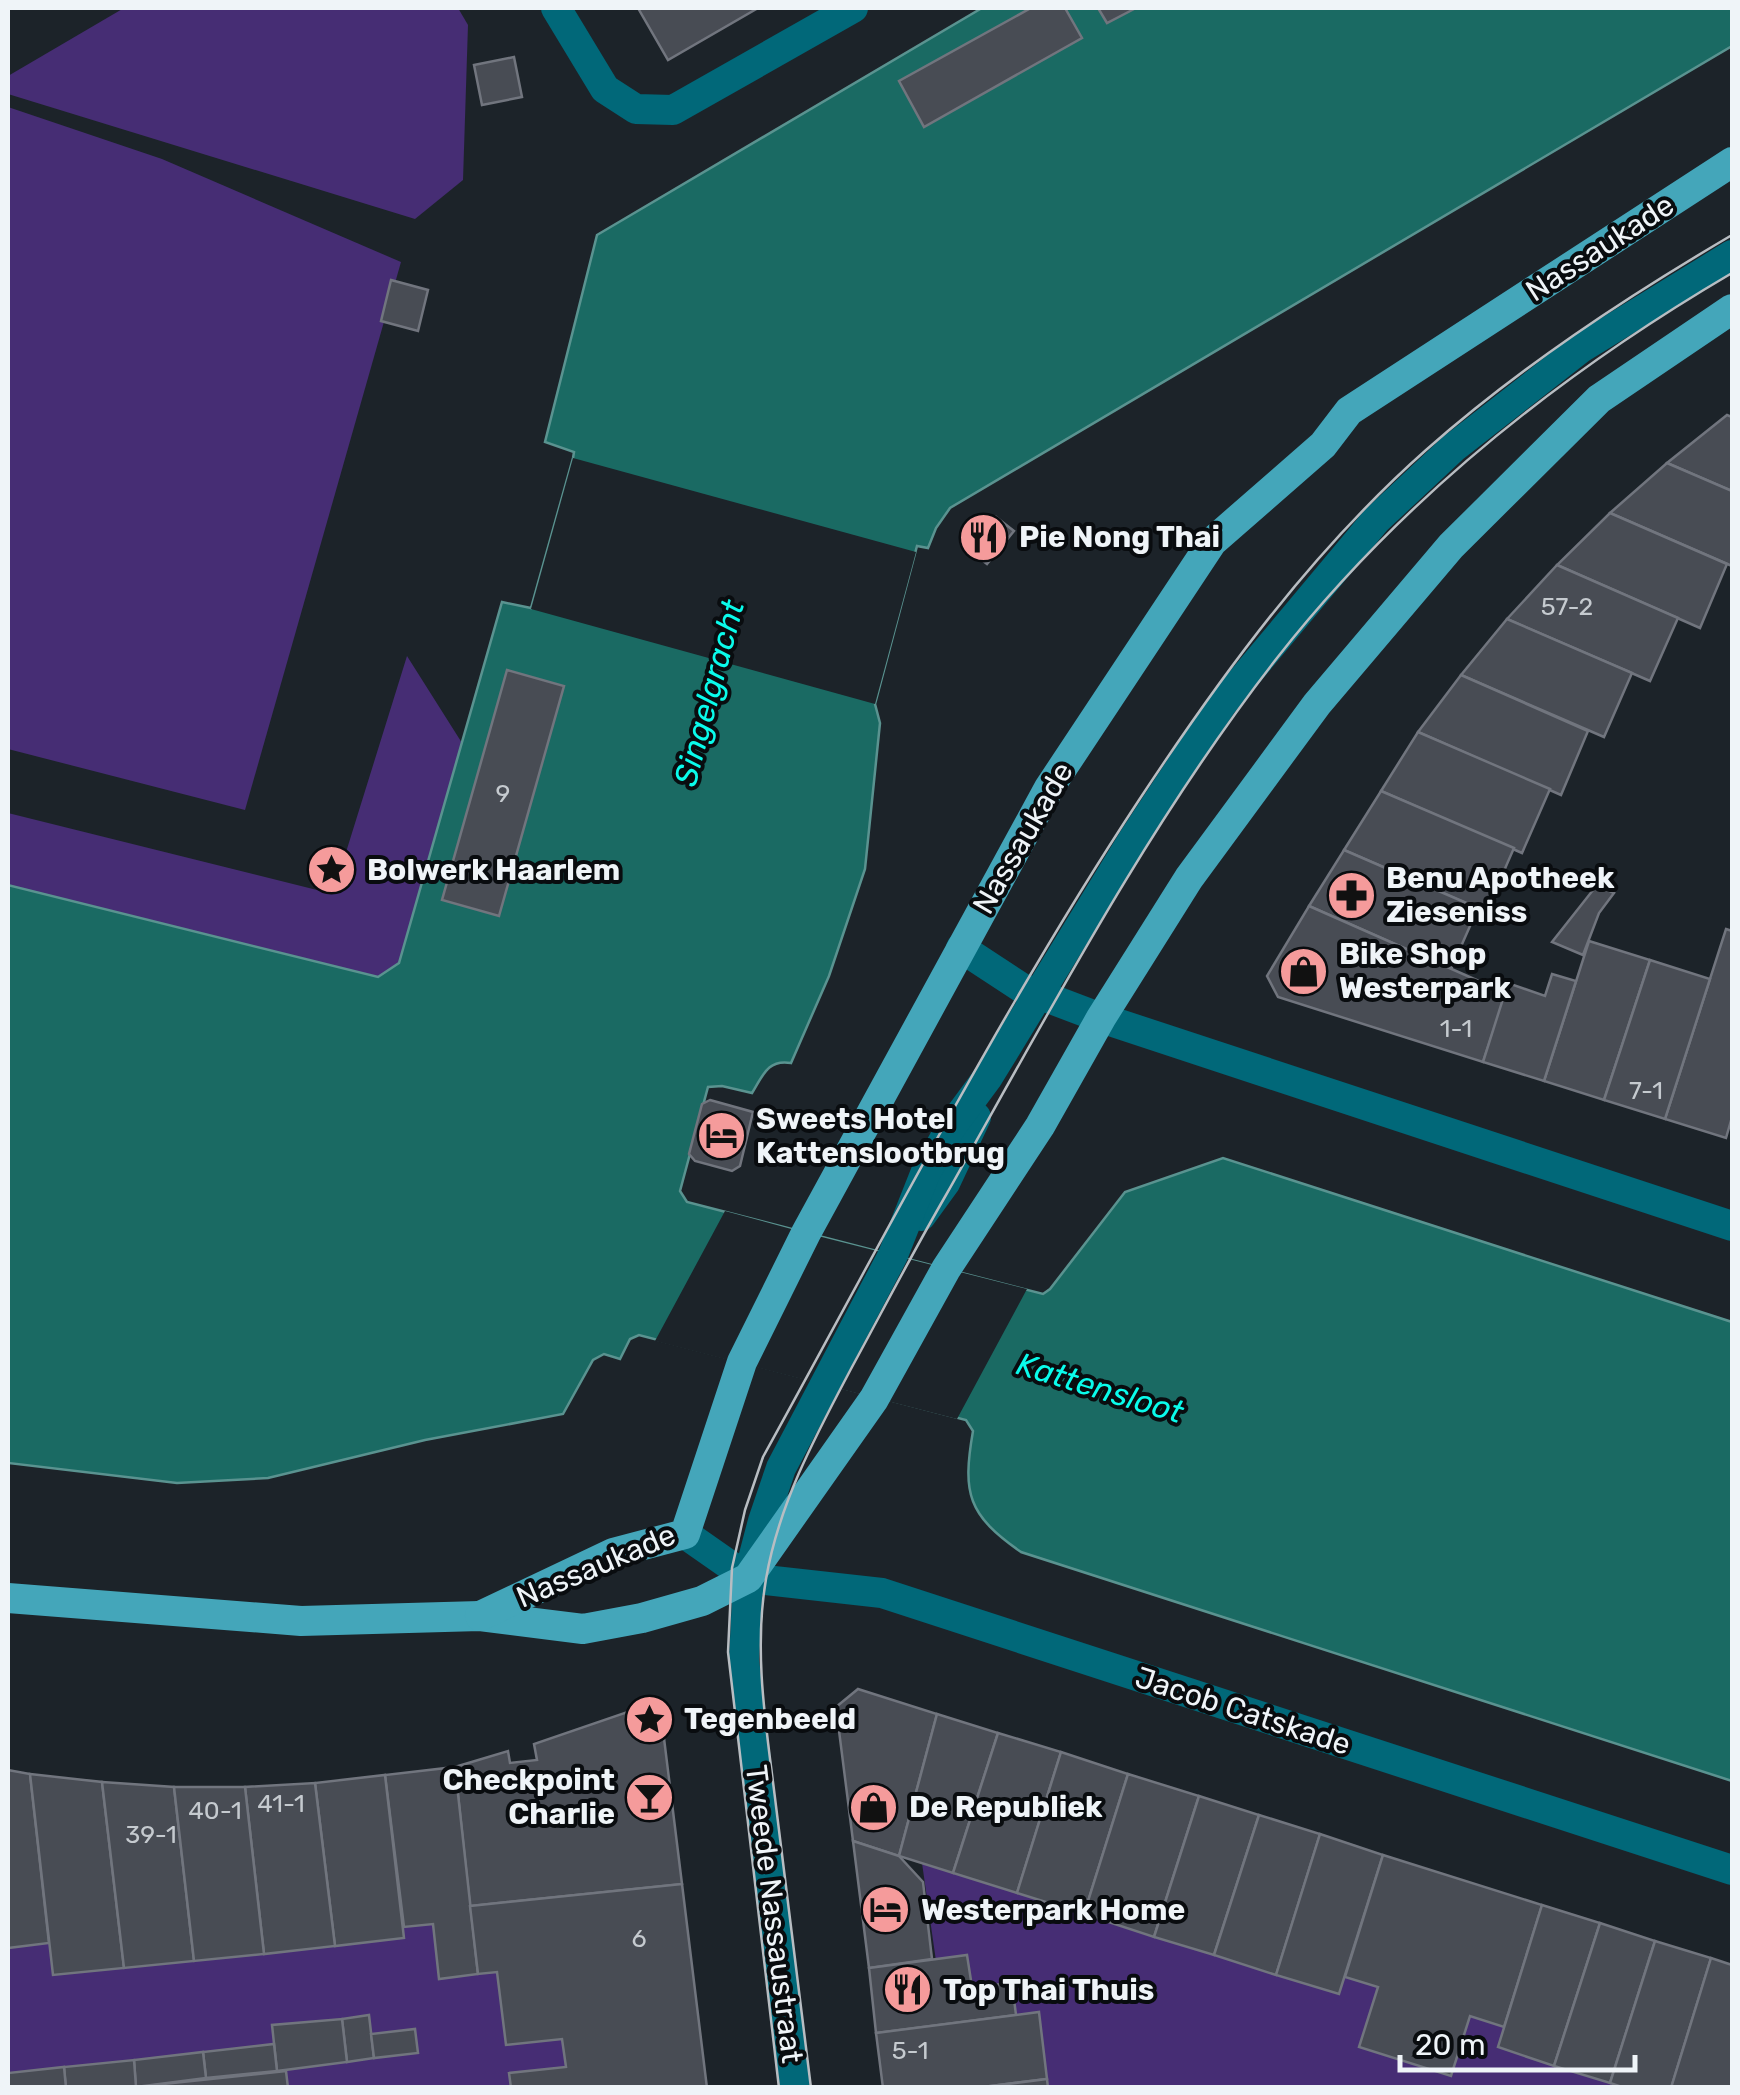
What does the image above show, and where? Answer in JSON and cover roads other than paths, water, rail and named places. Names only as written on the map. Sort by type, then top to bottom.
[{"type":"main road","name":"Nassaukade","points":[[480,1616],[613,1553],[685,1534],[742,1362],[806,1233],[1049,788],[1212,542],[1323,445],[1350,411],[1732,162]]},
{"type":"main road","name":"Nassaukade","points":[[8,1598],[301,1621],[480,1616],[582,1629],[702,1601],[748,1578],[874,1399],[946,1269],[1040,1126],[1101,1018],[1190,878],[1317,704],[1451,546],[1598,400],[1732,308]]},
{"type":"street","points":[[556,8],[605,89],[636,109],[673,110],[853,8]]},
{"type":"street","points":[[685,1534],[748,1578],[781,1468],[893,1255],[926,1174],[951,1127],[988,1077],[1222,704],[1376,520],[1453,448],[1581,348],[1732,255]]},
{"type":"street","points":[[961,948],[1022,988],[1101,1018],[1732,1226]]},
{"type":"street","name":"Jacob Catskade","points":[[748,1578],[882,1594],[1732,1870]]},
{"type":"street","name":"Tweede Nassaustraat","points":[[748,1578],[744,1660],[795,2088]]},
{"type":"water","points":[[982,8],[1732,8],[1732,46],[950,508],[928,548],[917,546],[875,704],[880,723],[865,869],[829,976],[791,1063],[771,1066],[752,1093],[708,1087],[680,1191],[687,1202],[1043,1294],[1125,1192],[1223,1158],[1732,1322],[1732,1781],[1021,1552],[990,1526],[973,1501],[968,1471],[973,1431],[966,1420],[639,1335],[630,1339],[620,1359],[604,1354],[593,1360],[563,1414],[425,1440],[268,1478],[177,1483],[8,1463],[8,885],[378,977],[399,963],[502,602],[531,608],[573,458],[574,452],[545,442],[597,235]]},
{"type":"tram line","points":[[779,2088],[728,1652],[732,1568],[745,1510],[763,1457],[1039,961],[1170,753],[1271,616],[1384,489],[1498,390],[1574,335],[1732,235]]},
{"type":"tram line","points":[[811,2088],[765,1721],[761,1636],[766,1579],[780,1523],[825,1418],[1102,920],[1186,786],[1277,658],[1376,545],[1486,444],[1606,354],[1732,273]]},
{"type":"place","name":"Pie Nong Thai","points":[[984,537]]},
{"type":"place","name":"Bolwerk Haarlem","points":[[332,870]]},
{"type":"place","name":"Benu Apotheek Zieseniss","points":[[1351,895]]},
{"type":"place","name":"Bike Shop Westerpark","points":[[1304,971]]},
{"type":"place","name":"Sweets Hotel Kattenslootbrug","points":[[721,1136]]},
{"type":"place","name":"Tegenbeeld","points":[[649,1719]]},
{"type":"place","name":"Checkpoint Charlie","points":[[650,1797]]},
{"type":"place","name":"De Republiek","points":[[874,1807]]},
{"type":"place","name":"Westerpark Home","points":[[886,1910]]},
{"type":"place","name":"Top Thai Thuis","points":[[908,1990]]},
{"type":"water label","name":"Singelgracht","points":[[709,693]]},
{"type":"water label","name":"Kattensloot","points":[[1100,1388]]}]
